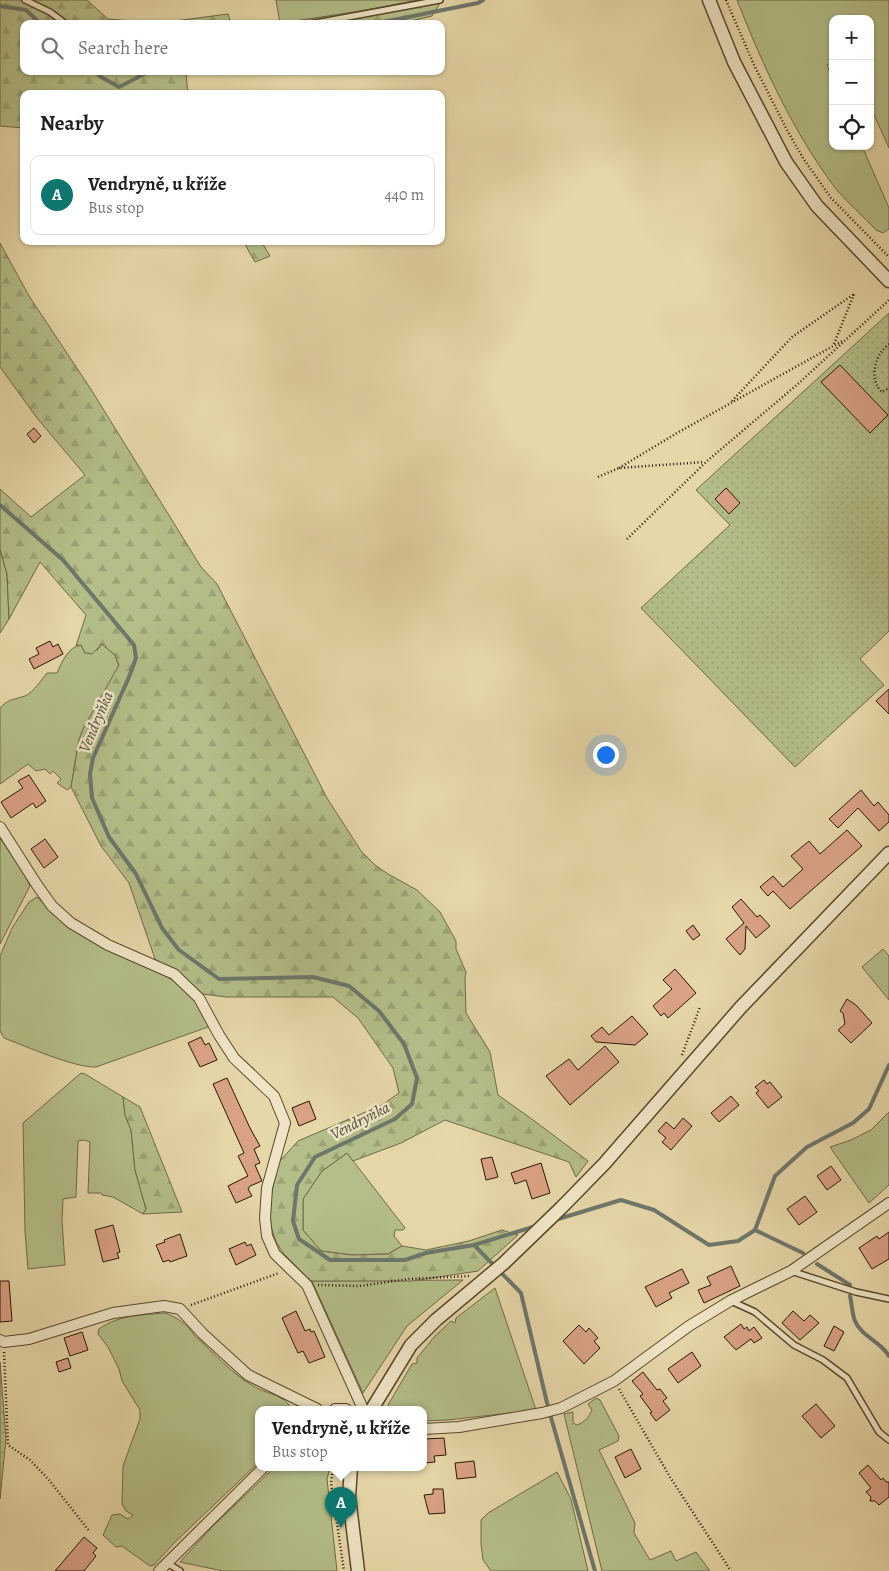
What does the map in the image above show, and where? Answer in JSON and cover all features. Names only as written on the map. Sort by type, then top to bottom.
[{"type":"street","points":[[709,0],[734,62],[786,162],[818,206],[889,281]]},
{"type":"street","points":[[0,827],[52,906],[71,923],[101,940],[174,974],[199,998],[234,1058],[274,1096],[285,1123],[267,1188],[265,1218],[267,1236],[275,1254],[307,1285],[362,1406]]},
{"type":"street","points":[[374,1406],[411,1345],[484,1275],[504,1263],[604,1164],[741,1007],[889,853]]},
{"type":"street","points":[[427,1429],[459,1427],[561,1408],[614,1381],[689,1326],[730,1301],[791,1271],[889,1203]]},
{"type":"street","points":[[2,1341],[29,1339],[113,1313],[164,1306],[180,1309],[203,1334],[248,1375],[311,1406]]},
{"type":"street","points":[[159,1571],[260,1471]]},
{"type":"street","points":[[351,1471],[349,1497],[358,1571]]},
{"type":"lane","points":[[25,0],[50,12],[61,20]]},
{"type":"lane","points":[[332,20],[440,0]]},
{"type":"lane","points":[[791,1271],[856,1292],[889,1299]]},
{"type":"lane","points":[[730,1301],[755,1312],[794,1346],[823,1360],[847,1378],[879,1432],[889,1440]]},
{"type":"lane","points":[[167,1563],[180,1571]]},
{"type":"path","points":[[726,0],[754,65],[803,158],[831,198],[889,257]]},
{"type":"path","points":[[729,404],[792,337],[854,294],[834,346]]},
{"type":"path","points":[[627,539],[706,462],[799,383],[889,300]]},
{"type":"path","points":[[598,478],[619,468],[847,338]]},
{"type":"path","points":[[889,344],[877,358],[875,374],[878,388],[882,392],[889,388]]},
{"type":"path","points":[[619,468],[706,462]]},
{"type":"path","points":[[684,1049],[700,1007]]},
{"type":"path","points":[[180,1309],[290,1269]]},
{"type":"path","points":[[307,1285],[359,1286],[409,1279],[484,1275]]},
{"type":"path","points":[[2,1341],[8,1445],[30,1460],[49,1480],[90,1532]]},
{"type":"path","points":[[614,1381],[670,1477],[731,1571]]},
{"type":"path","points":[[333,1471],[330,1483],[344,1571]]},
{"type":"green space","points":[[0,0],[87,0],[108,19],[121,20],[20,20],[20,75],[186,75],[188,90],[20,90],[20,128],[0,126]]},
{"type":"green space","points":[[276,0],[417,0],[346,14],[302,20],[279,20]]},
{"type":"green space","points":[[428,0],[442,0],[432,16],[415,20],[303,20]]},
{"type":"green space","points":[[737,0],[889,0],[889,148],[874,115],[874,15],[829,15],[829,64],[827,65],[829,70],[829,150],[864,150],[889,208],[889,229],[883,233],[876,230],[836,189],[820,167],[793,122],[757,49]]},
{"type":"green space","points":[[228,14],[230,20],[182,20]]},
{"type":"green space","points":[[0,243],[29,296],[92,391],[201,567],[217,584],[327,798],[361,851],[375,865],[417,890],[440,912],[456,941],[456,949],[466,972],[466,1013],[490,1052],[498,1095],[588,1161],[576,1177],[569,1162],[445,1120],[401,1143],[353,1161],[347,1153],[322,1171],[303,1199],[303,1230],[321,1251],[352,1255],[388,1254],[402,1246],[426,1250],[469,1241],[502,1230],[518,1235],[478,1271],[412,1281],[311,1281],[283,1253],[276,1242],[270,1223],[269,1206],[278,1163],[298,1141],[382,1105],[399,1093],[393,1068],[358,1018],[333,997],[227,997],[202,994],[155,959],[129,883],[101,846],[71,787],[79,740],[83,729],[119,665],[115,655],[102,644],[92,654],[85,653],[81,645],[76,646],[86,615],[40,562],[9,619],[7,574],[0,549],[0,489],[31,517],[85,475],[37,418],[0,367]]},
{"type":"green space","points":[[245,245],[263,245],[270,256],[255,262]]},
{"type":"green space","points":[[889,313],[889,631],[860,659],[884,685],[795,767],[641,608],[730,525],[696,490]]},
{"type":"green space","points":[[0,549],[7,574],[9,619],[0,633]]},
{"type":"green space","points":[[102,644],[115,655],[119,666],[83,729],[79,740],[71,787],[67,790],[57,783],[61,779],[53,771],[50,774],[45,769],[36,771],[28,764],[0,784],[0,708],[9,701],[28,694],[47,673],[57,673],[66,656],[76,646],[81,645],[85,653],[97,650]]},
{"type":"green space","points":[[0,838],[18,861],[30,886],[0,944]]},
{"type":"green space","points":[[37,897],[66,926],[98,945],[172,980],[185,989],[195,999],[203,1012],[208,1027],[96,1067],[63,1060],[4,1038],[0,1031],[0,956],[12,928],[29,902]]},
{"type":"green space","points":[[883,949],[889,956],[889,1000],[862,967]]},
{"type":"green space","points":[[81,1073],[123,1097],[125,1115],[131,1130],[135,1170],[146,1209],[143,1214],[113,1197],[102,1195],[101,1193],[88,1193],[90,1142],[78,1141],[76,1197],[63,1199],[62,1220],[65,1265],[28,1269],[25,1231],[23,1123]]},
{"type":"green space","points":[[123,1097],[140,1107],[182,1212],[143,1214],[146,1209],[135,1170],[131,1130],[125,1115]]},
{"type":"green space","points":[[889,1112],[889,1185],[869,1203],[830,1147],[851,1140],[871,1130]]},
{"type":"green space","points":[[347,1153],[405,1228],[403,1230],[395,1230],[394,1236],[402,1246],[388,1254],[352,1255],[321,1251],[303,1230],[303,1199],[322,1171]]},
{"type":"green space","points":[[463,1280],[407,1326],[363,1393],[312,1281]]},
{"type":"green space","points":[[495,1288],[536,1410],[427,1421],[427,1406],[389,1406],[412,1364],[417,1363],[417,1358],[435,1336],[451,1321],[455,1323],[456,1318]]},
{"type":"green space","points":[[165,1313],[178,1319],[239,1376],[255,1387],[281,1398],[290,1406],[255,1406],[255,1466],[173,1544],[154,1565],[150,1566],[122,1546],[116,1547],[103,1535],[112,1515],[120,1514],[128,1519],[133,1515],[126,1511],[122,1504],[123,1466],[140,1419],[140,1410],[122,1381],[119,1369],[108,1347],[98,1334],[99,1329],[106,1324],[122,1318]]},
{"type":"green space","points":[[0,1362],[6,1439],[0,1499]]},
{"type":"green space","points":[[596,1398],[600,1400],[619,1436],[618,1441],[599,1450],[635,1523],[634,1533],[650,1560],[671,1551],[676,1561],[696,1552],[710,1571],[602,1571],[564,1414],[573,1412],[573,1423],[580,1424],[592,1410],[588,1404]]},
{"type":"green space","points":[[271,1471],[329,1471],[327,1479],[337,1571],[223,1571],[180,1562],[213,1526]]},
{"type":"green space","points":[[557,1472],[571,1499],[588,1571],[491,1571],[483,1560],[481,1520],[488,1513]]},
{"type":"building","points":[[840,365],[888,415],[870,433],[821,382]]},
{"type":"building","points":[[34,428],[41,436],[34,443],[27,434]]},
{"type":"building","points":[[726,488],[740,503],[729,514],[715,499]]},
{"type":"building","points":[[50,641],[53,647],[58,644],[63,654],[34,669],[29,659],[39,654],[36,648]]},
{"type":"building","points":[[889,689],[889,714],[876,701]]},
{"type":"building","points":[[29,775],[46,801],[36,808],[33,803],[11,818],[1,802],[23,788],[18,781]]},
{"type":"building","points":[[861,790],[874,806],[878,802],[889,815],[889,822],[879,831],[858,808],[838,828],[829,819]]},
{"type":"building","points":[[847,830],[862,846],[790,909],[773,891],[768,896],[760,887],[773,876],[783,887],[803,869],[791,856],[809,841],[820,854]]},
{"type":"building","points":[[45,839],[58,857],[44,868],[31,849]]},
{"type":"building","points":[[741,899],[757,917],[760,915],[770,926],[756,938],[746,926],[745,949],[740,955],[726,939],[744,923],[732,907]]},
{"type":"building","points":[[693,925],[700,935],[693,940],[686,931]]},
{"type":"building","points":[[675,969],[696,993],[668,1018],[664,1013],[661,1016],[653,1006],[672,989],[663,980]]},
{"type":"building","points":[[847,999],[856,1005],[872,1023],[851,1043],[838,1030],[845,1024],[843,1013],[840,1011]]},
{"type":"building","points":[[632,1016],[648,1034],[635,1045],[596,1042],[591,1036],[602,1027],[609,1035]]},
{"type":"building","points":[[201,1037],[205,1045],[209,1043],[217,1060],[200,1067],[188,1043]]},
{"type":"building","points":[[605,1046],[619,1062],[570,1105],[546,1076],[569,1059],[578,1070]]},
{"type":"building","points":[[227,1078],[260,1146],[254,1149],[260,1163],[255,1165],[262,1181],[250,1186],[248,1189],[252,1196],[236,1203],[228,1186],[248,1176],[238,1156],[244,1153],[213,1084]]},
{"type":"building","points":[[764,1080],[767,1084],[770,1082],[782,1097],[768,1108],[756,1093],[759,1091],[755,1087]]},
{"type":"building","points":[[731,1096],[739,1105],[719,1122],[711,1113]]},
{"type":"building","points":[[309,1101],[316,1119],[299,1126],[292,1108]]},
{"type":"building","points":[[683,1118],[692,1126],[671,1150],[662,1142],[666,1138],[658,1131],[666,1122],[674,1129]]},
{"type":"building","points":[[492,1157],[498,1177],[486,1180],[481,1159]]},
{"type":"building","points":[[541,1163],[550,1193],[532,1199],[526,1180],[515,1184],[511,1173]]},
{"type":"building","points":[[831,1166],[841,1180],[827,1190],[817,1176]]},
{"type":"building","points":[[805,1196],[817,1212],[799,1225],[787,1209]]},
{"type":"building","points":[[113,1225],[120,1252],[117,1253],[119,1258],[103,1262],[95,1230]]},
{"type":"building","points":[[889,1232],[889,1259],[872,1269],[859,1248],[877,1236],[879,1239]]},
{"type":"building","points":[[180,1234],[187,1256],[170,1262],[169,1260],[163,1262],[156,1245]]},
{"type":"building","points":[[245,1242],[247,1246],[251,1244],[256,1255],[236,1265],[229,1249]]},
{"type":"building","points":[[731,1266],[740,1286],[704,1303],[698,1290],[711,1285],[707,1277]]},
{"type":"building","points":[[682,1269],[689,1283],[669,1293],[672,1298],[656,1307],[645,1287]]},
{"type":"building","points":[[0,1281],[9,1281],[12,1321],[0,1322]]},
{"type":"building","points":[[296,1311],[305,1331],[310,1329],[311,1332],[314,1331],[325,1357],[309,1363],[303,1351],[298,1353],[282,1318]]},
{"type":"building","points":[[793,1311],[804,1321],[810,1315],[819,1323],[800,1340],[782,1323]]},
{"type":"building","points":[[741,1324],[744,1329],[747,1327],[749,1331],[754,1327],[762,1338],[754,1343],[751,1339],[736,1350],[724,1337]]},
{"type":"building","points":[[579,1325],[586,1332],[589,1328],[598,1338],[594,1341],[600,1348],[584,1364],[563,1341]]},
{"type":"building","points":[[834,1326],[844,1332],[834,1351],[824,1346]]},
{"type":"building","points":[[82,1332],[88,1350],[70,1356],[64,1338]]},
{"type":"building","points":[[692,1352],[701,1366],[678,1383],[668,1369]]},
{"type":"building","points":[[68,1358],[71,1368],[59,1372],[56,1362]]},
{"type":"building","points":[[643,1372],[657,1390],[660,1389],[667,1398],[663,1401],[670,1410],[656,1421],[640,1396],[643,1394],[632,1381]]},
{"type":"building","points":[[816,1404],[835,1426],[821,1438],[802,1416]]},
{"type":"building","points":[[444,1438],[446,1455],[434,1456],[435,1462],[427,1463],[427,1439]]},
{"type":"building","points":[[631,1449],[641,1469],[625,1478],[615,1457]]},
{"type":"building","points":[[474,1461],[476,1477],[457,1479],[455,1463]]},
{"type":"building","points":[[868,1465],[881,1480],[883,1478],[886,1482],[889,1482],[889,1497],[879,1505],[875,1501],[870,1501],[871,1497],[866,1492],[871,1488],[859,1473]]},
{"type":"building","points":[[433,1489],[443,1489],[445,1513],[429,1514],[424,1495],[433,1494]]},
{"type":"building","points":[[84,1537],[97,1548],[93,1553],[96,1556],[84,1571],[55,1571]]},
{"type":"waterway","points":[[393,20],[478,3],[483,0]]},
{"type":"waterway","points":[[0,6],[26,10],[37,20]]},
{"type":"waterway","points":[[99,75],[119,87],[142,75]]},
{"type":"waterway","name":"Vendryňka","points":[[0,505],[63,560],[134,645],[136,658],[93,758],[90,774],[92,798],[109,837],[136,874],[162,928],[179,950],[219,979],[313,977],[349,986],[379,1011],[404,1044],[417,1078],[412,1104],[395,1119],[315,1157],[297,1185],[293,1221],[299,1239],[330,1260],[405,1260],[426,1253],[474,1245],[536,1226]]},
{"type":"waterway","name":"Vendryňka","points":[[555,1220],[621,1200],[654,1210],[709,1245],[738,1241],[755,1230],[775,1176],[807,1147],[853,1123],[869,1109],[889,1065]]},
{"type":"waterway","points":[[755,1230],[803,1253]]},
{"type":"waterway","points":[[474,1245],[521,1293],[548,1407],[595,1571]]},
{"type":"waterway","points":[[817,1264],[850,1285]]},
{"type":"waterway","points":[[850,1296],[854,1318],[858,1326],[889,1356]]},
{"type":"place","name":"Vendryně, u kříže","points":[[341,1528]]}]
